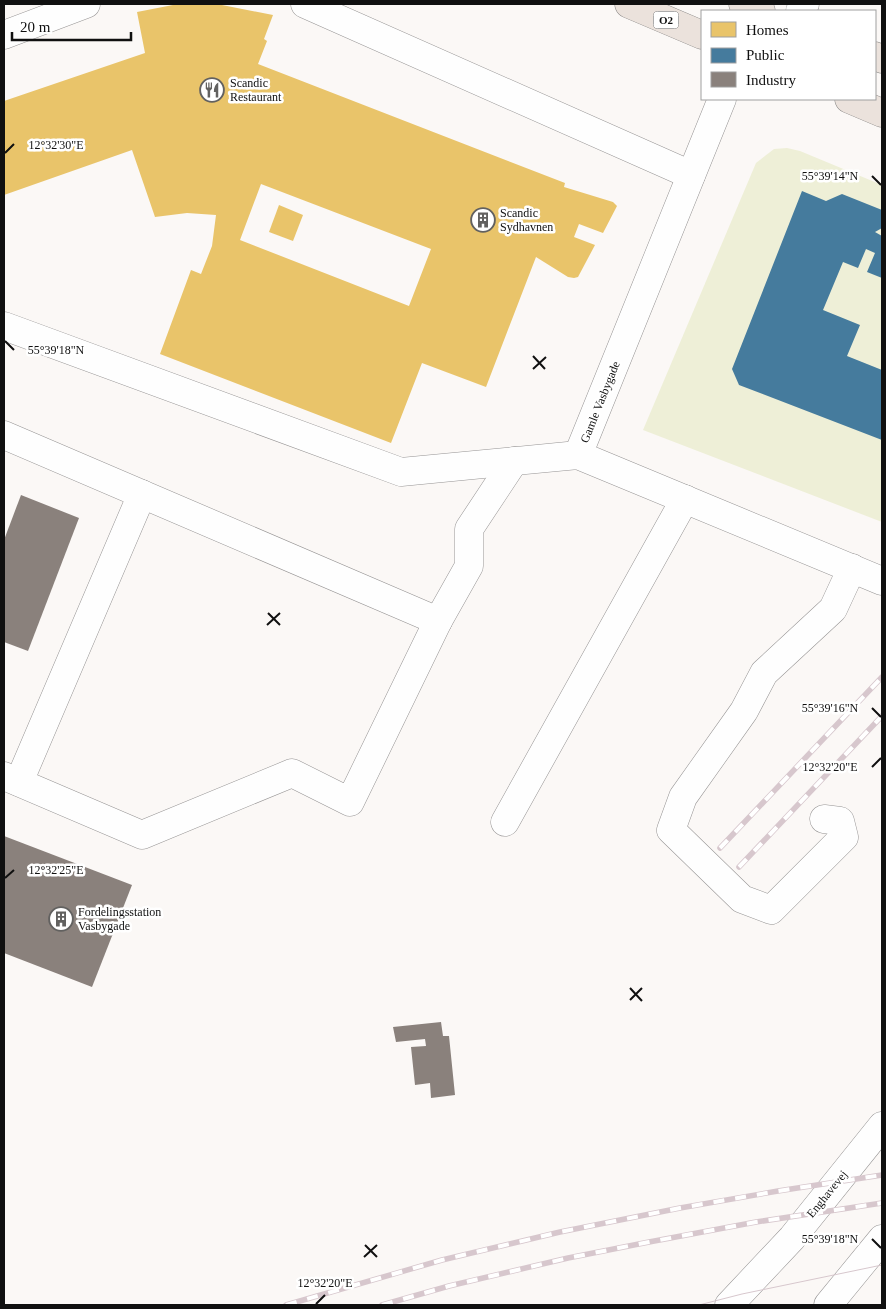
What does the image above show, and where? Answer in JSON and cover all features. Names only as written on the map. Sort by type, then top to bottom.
[{"type":"main road","name":"O2","points":[[629,4],[701,35]]},
{"type":"main road","points":[[743,4],[758,10]]},
{"type":"main road","points":[[851,100],[882,113]]},
{"type":"street","points":[[4,35],[86,4]]},
{"type":"street","points":[[305,4],[691,175]]},
{"type":"street","name":"Gamle Vasbygade","points":[[722,100],[578,455],[882,581]]},
{"type":"street","points":[[4,326],[402,472],[578,455]]},
{"type":"street","points":[[4,435],[438,621]]},
{"type":"street","points":[[142,494],[11,779],[142,835],[292,773],[350,802],[438,621],[469,566],[469,529],[514,461]]},
{"type":"street","points":[[505,822],[685,499]]},
{"type":"street","points":[[824,819],[840,820],[844,837],[771,910],[742,899],[671,830],[684,797],[744,711],[764,673],[834,610],[852,568]]},
{"type":"street","name":"Enghavevej","points":[[729,1305],[792,1238],[882,1126]]},
{"type":"street","points":[[828,1305],[882,1240]]},
{"type":"green space","points":[[787,148],[800,151],[882,185],[882,522],[643,430],[756,163],[774,149]]},
{"type":"building: Homes","name":"Scandic Sydhavnen","points":[[178,4],[217,4],[273,15],[264,39],[267,41],[258,64],[565,183],[564,187],[613,202],[617,206],[603,233],[579,224],[574,237],[595,245],[578,277],[568,277],[536,257],[486,387],[422,363],[391,443],[160,354],[191,270],[201,274],[212,246],[216,215],[187,213],[155,217],[132,150],[4,195],[4,101],[145,53],[137,12]],"holes":[[[261,184],[431,249],[409,306],[240,240]]]},
{"type":"building: Homes","points":[[279,205],[303,215],[293,241],[269,232]]},
{"type":"building: Public","points":[[802,191],[826,201],[842,194],[882,210],[882,228],[875,232],[882,236],[882,278],[867,272],[875,253],[866,249],[858,268],[843,262],[823,310],[860,325],[847,356],[882,370],[882,440],[739,385],[732,369]]},
{"type":"building: Industry","points":[[21,495],[79,518],[28,651],[4,642],[4,540]]},
{"type":"building: Industry","name":"Fordelingsstation Vasbygade","points":[[4,836],[132,885],[92,987],[4,953]]},
{"type":"building: Industry","points":[[441,1022],[443,1036],[449,1036],[455,1095],[431,1098],[430,1083],[415,1085],[411,1047],[426,1046],[425,1039],[396,1042],[393,1027]]},
{"type":"tram line","points":[[699,1305],[742,1294],[882,1265]]},
{"type":"railway","points":[[720,848],[882,677]]},
{"type":"railway","points":[[739,867],[882,716]]},
{"type":"railway","points":[[286,1305],[442,1260],[560,1232],[680,1208],[882,1175]]},
{"type":"railway","points":[[382,1305],[449,1286],[568,1258],[756,1222],[882,1203]]},
{"type":"place","name":"Scandic Restaurant","points":[[212,90]]},
{"type":"place","name":"Scandic Sydhavnen","points":[[483,220]]},
{"type":"place","name":"Fordelingsstation Vasbygade","points":[[61,919]]}]
